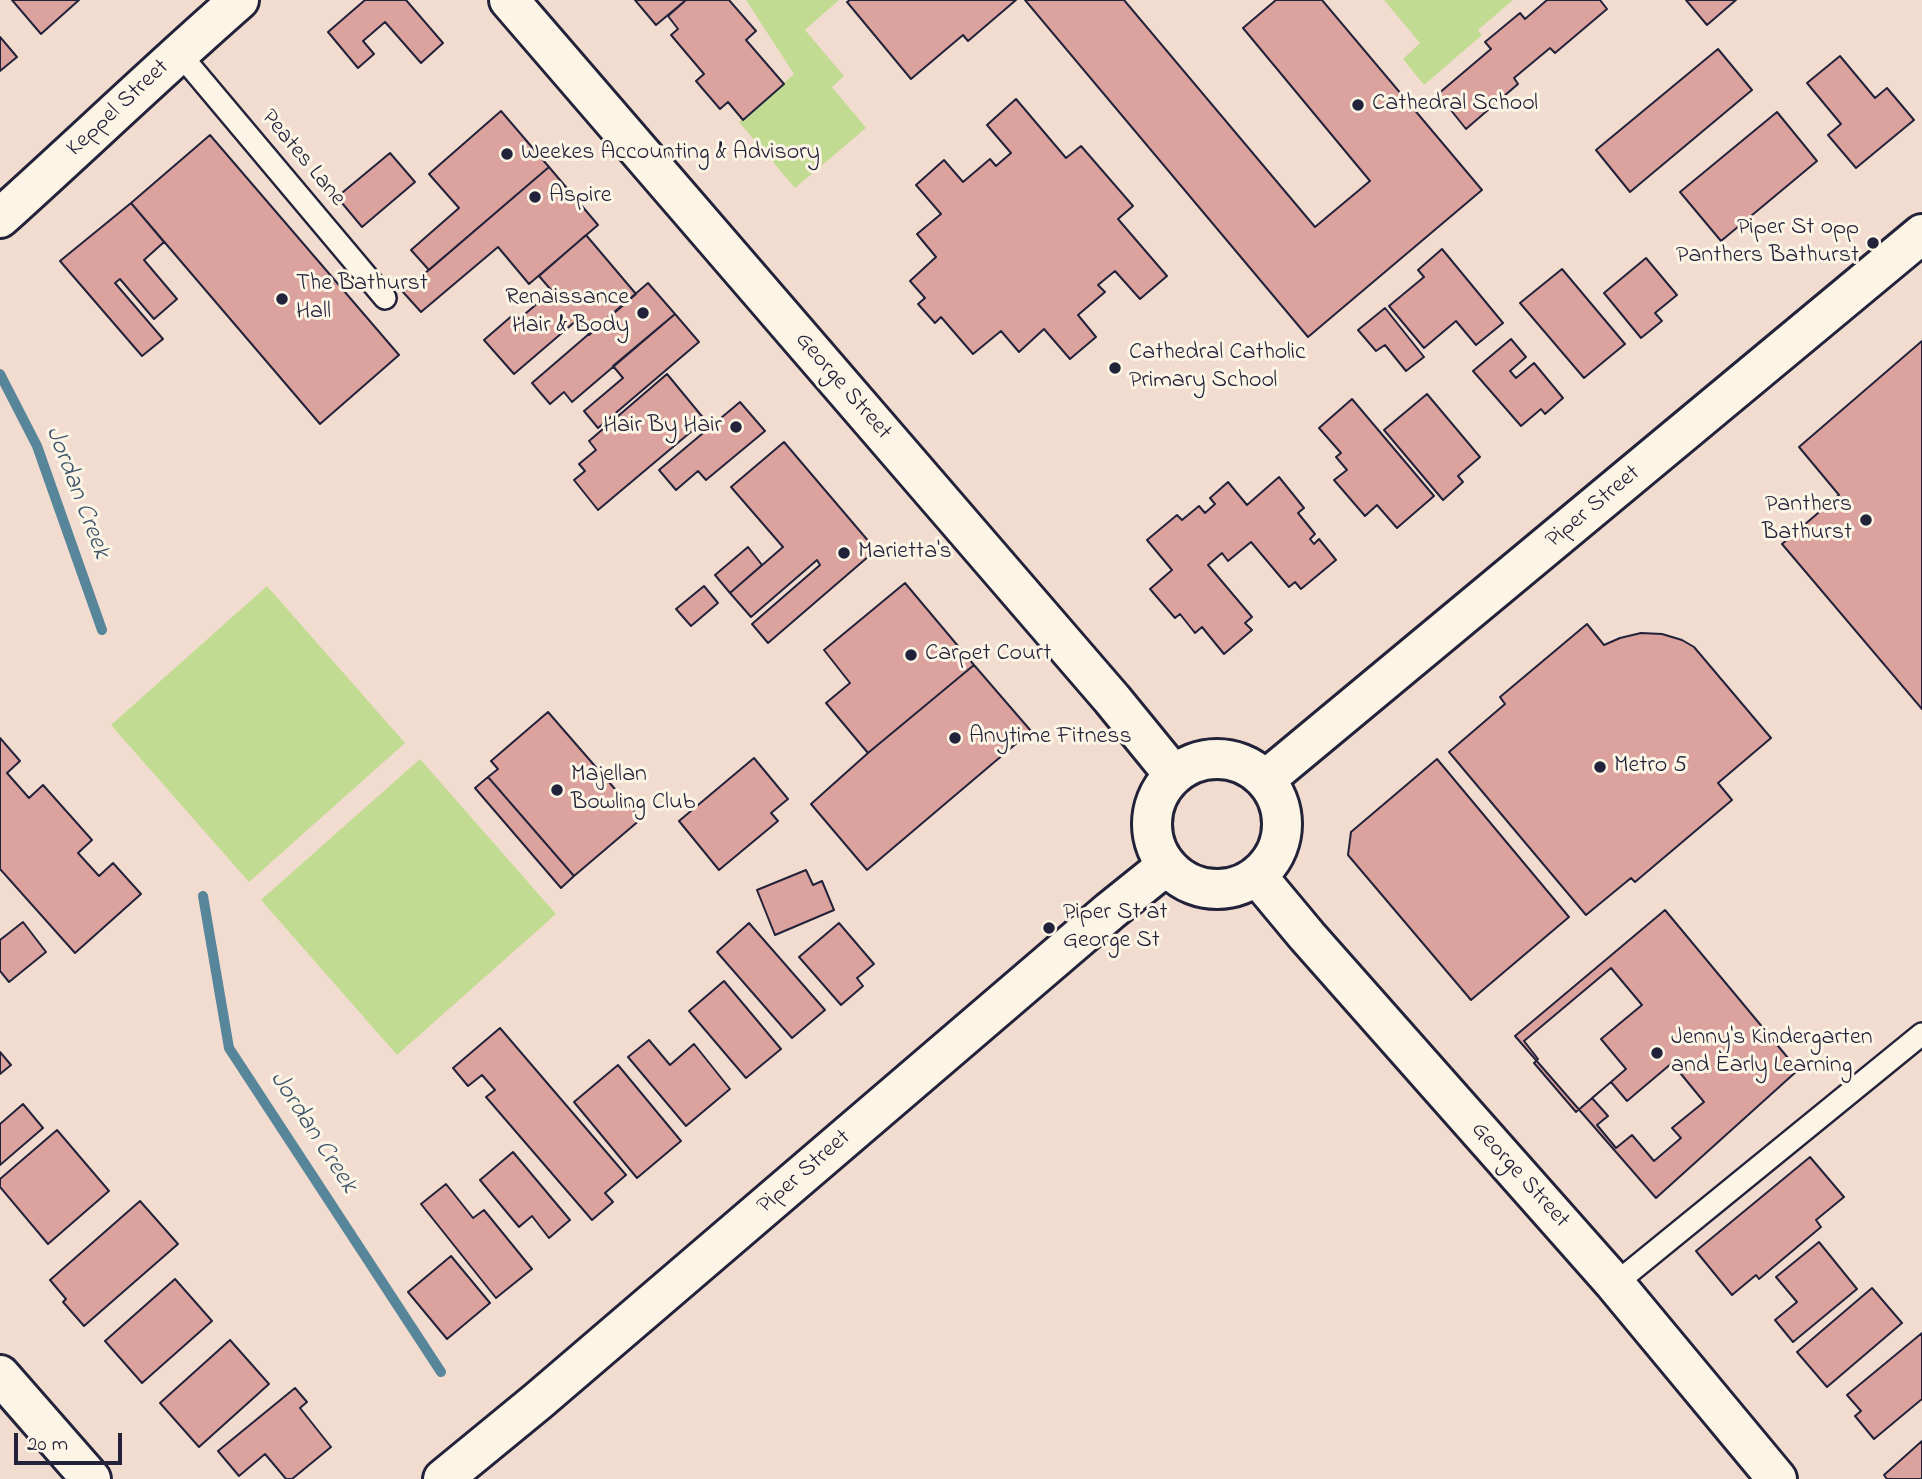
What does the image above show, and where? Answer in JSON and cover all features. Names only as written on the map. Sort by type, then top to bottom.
[{"type":"street","name":"Keppel Street","points":[[0,218],[239,0]]},
{"type":"street","name":"George Street","points":[[509,0],[1103,689],[1174,775]]},
{"type":"street","name":"Piper Street","points":[[1265,780],[1922,234]]},
{"type":"street","points":[[1221,759],[1252,769],[1265,780],[1275,795],[1281,812],[1282,830],[1270,863],[1257,876],[1227,889],[1210,890],[1194,886],[1167,866],[1157,852],[1152,819],[1155,802],[1174,775],[1196,762],[1221,759]]},
{"type":"street","name":"Piper Street","points":[[443,1479],[1167,866]]},
{"type":"street","name":"George Street","points":[[1257,876],[1615,1284],[1777,1479]]},
{"type":"street","points":[[0,1375],[91,1479]]},
{"type":"lane","name":"Peates Lane","points":[[179,52],[385,298]]},
{"type":"lane","points":[[1615,1284],[1922,1034]]},
{"type":"green space","points":[[746,0],[839,0],[805,30],[844,76],[832,87],[866,128],[795,188],[739,122],[794,74]]},
{"type":"green space","points":[[1384,0],[1513,0],[1478,30],[1482,35],[1424,85],[1403,59],[1420,43]]},
{"type":"green space","points":[[267,586],[405,743],[249,882],[111,725]]},
{"type":"green space","points":[[420,759],[556,914],[397,1055],[261,900]]},
{"type":"building","points":[[12,0],[79,0],[41,34]]},
{"type":"building","points":[[365,0],[406,0],[443,43],[421,63],[385,22],[363,41],[374,54],[358,68],[328,32]]},
{"type":"building","points":[[635,0],[686,0],[656,25]]},
{"type":"building","points":[[686,0],[729,0],[756,31],[746,40],[784,84],[743,120],[728,102],[720,109],[696,81],[704,74],[671,35],[678,29],[668,16]]},
{"type":"building","points":[[1016,0],[968,41],[963,35],[911,79],[847,2]]},
{"type":"building","name":"Cathedral School","points":[[1025,0],[1124,0],[1315,227],[1370,181],[1243,28],[1276,0],[1322,0],[1482,190],[1308,337]]},
{"type":"building","points":[[1547,0],[1600,0],[1607,9],[1555,53],[1550,48],[1514,78],[1518,84],[1466,129],[1438,94],[1491,49],[1485,42],[1520,13],[1525,19]]},
{"type":"building","points":[[1686,0],[1736,0],[1707,25]]},
{"type":"building","points":[[0,37],[17,57],[0,71]]},
{"type":"building","points":[[1718,49],[1752,90],[1630,192],[1596,150]]},
{"type":"building","points":[[1840,56],[1875,98],[1887,88],[1914,120],[1856,168],[1828,135],[1841,124],[1807,83]]},
{"type":"building","points":[[1016,99],[1066,158],[1081,146],[1133,206],[1118,219],[1167,276],[1140,299],[1115,271],[1098,285],[1105,292],[1078,315],[1096,337],[1070,359],[1044,329],[1019,352],[1001,331],[973,354],[941,317],[935,323],[918,304],[925,298],[910,281],[936,257],[917,234],[941,214],[916,185],[944,160],[963,182],[990,159],[996,166],[1011,153],[987,125]]},
{"type":"building","points":[[501,111],[549,167],[429,270],[411,250],[459,208],[429,174]]},
{"type":"building","points":[[1777,112],[1817,161],[1721,241],[1680,192]]},
{"type":"building","name":"The Bathurst Hall","points":[[210,135],[399,355],[320,424],[131,203]]},
{"type":"building","points":[[390,153],[415,182],[362,227],[337,197]]},
{"type":"building","points":[[549,167],[598,225],[529,284],[498,247],[421,312],[403,292]]},
{"type":"building","points":[[131,203],[164,242],[144,260],[177,299],[154,319],[120,279],[115,283],[163,339],[142,356],[60,261]]},
{"type":"building","points":[[586,235],[636,294],[589,335],[577,320],[514,374],[484,340],[514,314],[519,319],[552,291],[539,276]]},
{"type":"building","points":[[1442,249],[1503,323],[1476,345],[1456,321],[1424,348],[1389,306],[1424,277],[1418,270]]},
{"type":"building","points":[[1646,258],[1677,295],[1655,313],[1662,321],[1641,338],[1604,293]]},
{"type":"building","points":[[1562,269],[1625,344],[1584,378],[1520,303]]},
{"type":"building","points":[[648,283],[675,314],[572,402],[564,392],[550,404],[532,383]]},
{"type":"building","points":[[1385,308],[1424,357],[1406,371],[1385,345],[1376,351],[1358,330]]},
{"type":"building","points":[[675,314],[699,342],[598,428],[584,411],[623,378],[613,366]]},
{"type":"building","points":[[1511,339],[1526,357],[1510,371],[1516,378],[1534,363],[1563,398],[1545,414],[1541,409],[1521,426],[1473,371]]},
{"type":"building","name":"Panthers Bathurst","points":[[1922,341],[1922,709],[1782,544],[1839,495],[1799,447]]},
{"type":"building","points":[[667,374],[705,420],[598,510],[574,480],[585,471],[579,464],[596,450],[589,441]]},
{"type":"building","points":[[1427,394],[1480,457],[1458,476],[1463,482],[1443,500],[1384,430]]},
{"type":"building","points":[[1352,399],[1434,496],[1397,528],[1377,505],[1365,516],[1334,480],[1347,470],[1336,457],[1341,453],[1319,428]]},
{"type":"building","points":[[740,402],[765,431],[706,480],[698,471],[676,490],[659,470]]},
{"type":"building","points":[[784,442],[876,550],[768,643],[752,624],[820,565],[817,560],[751,617],[730,593],[783,547],[731,487]]},
{"type":"building","points":[[1279,477],[1304,508],[1298,513],[1315,534],[1310,539],[1314,544],[1319,539],[1336,560],[1301,589],[1295,582],[1289,587],[1251,542],[1228,561],[1222,553],[1208,565],[1252,617],[1245,623],[1252,630],[1224,654],[1202,627],[1195,633],[1180,614],[1175,618],[1150,589],[1172,570],[1147,540],[1177,515],[1182,520],[1199,506],[1205,513],[1215,504],[1210,498],[1228,482],[1247,505]]},
{"type":"building","points":[[748,547],[762,565],[730,593],[715,575]]},
{"type":"building","points":[[905,583],[974,665],[868,753],[826,703],[850,683],[824,650]]},
{"type":"building","points":[[704,586],[718,603],[691,626],[676,609]]},
{"type":"building","name":"Metro 5","points":[[1587,624],[1604,645],[1641,633],[1662,634],[1694,647],[1771,738],[1718,783],[1732,800],[1635,882],[1631,878],[1586,915],[1449,752],[1505,704],[1500,697]]},
{"type":"building","points":[[974,665],[1031,731],[867,870],[811,804]]},
{"type":"building","name":"Majellan Bowling Club","points":[[548,712],[641,819],[574,876],[488,777],[498,769],[491,761]]},
{"type":"building","points":[[0,738],[20,761],[7,773],[29,798],[43,785],[92,840],[78,853],[99,876],[113,863],[141,894],[75,953],[0,869]]},
{"type":"building","points":[[754,758],[788,799],[771,813],[778,821],[719,870],[679,821]]},
{"type":"building","points":[[1437,759],[1569,917],[1471,1000],[1348,855],[1351,832]]},
{"type":"building","points":[[488,777],[574,876],[561,888],[475,788]]},
{"type":"building","points":[[806,870],[813,885],[822,881],[834,910],[775,935],[757,890]]},
{"type":"building","name":"Jenny's Kindergarten and Early Learning","points":[[1665,910],[1798,1070],[1656,1198],[1515,1036]]},
{"type":"building","points":[[23,922],[46,952],[9,982],[0,971],[0,940]]},
{"type":"building","points":[[749,923],[825,1010],[792,1038],[717,952]]},
{"type":"building","points":[[839,923],[874,964],[857,978],[863,986],[841,1005],[799,957]]},
{"type":"building","points":[[1611,968],[1642,1005],[1601,1039],[1626,1069],[1576,1112],[1534,1063],[1538,1059],[1524,1041]]},
{"type":"building","points":[[724,981],[781,1049],[746,1078],[689,1011]]},
{"type":"building","points":[[500,1028],[626,1175],[605,1193],[613,1202],[592,1220],[486,1097],[495,1090],[482,1075],[468,1086],[453,1068]]},
{"type":"building","points":[[649,1040],[670,1065],[694,1044],[730,1089],[686,1126],[628,1057]]},
{"type":"building","points":[[0,1052],[11,1065],[0,1074]]},
{"type":"building","points":[[1672,1063],[1704,1102],[1672,1128],[1681,1138],[1654,1161],[1632,1135],[1616,1148],[1597,1125],[1608,1116],[1592,1098],[1611,1082],[1627,1101]]},
{"type":"building","points":[[618,1065],[681,1141],[637,1178],[574,1102]]},
{"type":"building","points":[[23,1104],[43,1128],[0,1165],[0,1124]]},
{"type":"building","points":[[57,1130],[109,1191],[48,1244],[0,1187],[0,1179]]},
{"type":"building","points":[[513,1152],[570,1220],[549,1238],[532,1216],[519,1227],[480,1180]]},
{"type":"building","points":[[1810,1157],[1844,1197],[1816,1220],[1821,1227],[1759,1279],[1756,1275],[1732,1295],[1696,1251]]},
{"type":"building","points":[[446,1184],[473,1218],[484,1210],[532,1269],[496,1298],[421,1204]]},
{"type":"building","points":[[140,1201],[178,1244],[84,1326],[63,1302],[66,1299],[50,1280]]},
{"type":"building","points":[[1819,1242],[1857,1289],[1793,1342],[1775,1320],[1797,1302],[1776,1277]]},
{"type":"building","points":[[451,1256],[490,1303],[447,1339],[408,1292]]},
{"type":"building","points":[[175,1279],[212,1321],[142,1383],[105,1341]]},
{"type":"building","points":[[1872,1288],[1902,1323],[1827,1387],[1797,1352]]},
{"type":"building","points":[[1922,1333],[1922,1399],[1874,1439],[1855,1416],[1861,1411],[1847,1395]]},
{"type":"building","points":[[230,1340],[269,1384],[199,1447],[160,1403]]},
{"type":"building","points":[[295,1388],[307,1402],[300,1408],[331,1447],[292,1479],[286,1479],[265,1454],[239,1476],[218,1451]]},
{"type":"building","points":[[1922,1441],[1922,1479],[1887,1479],[1884,1475]]},
{"type":"waterway","name":"Jordan Creek","points":[[0,374],[37,446],[102,630]]},
{"type":"waterway","name":"Jordan Creek","points":[[203,896],[229,1048],[441,1372]]},
{"type":"place","name":"Cathedral School","points":[[1358,105]]},
{"type":"place","name":"Weekes Accounting & Advisory","points":[[507,154]]},
{"type":"place","name":"Aspire","points":[[535,197]]},
{"type":"place","name":"Piper St opp Panthers Bathurst","points":[[1873,243]]},
{"type":"place","name":"The Bathurst Hall","points":[[282,299]]},
{"type":"place","name":"Renaissance Hair & Body","points":[[643,313]]},
{"type":"place","name":"Cathedral Catholic Primary School","points":[[1115,368]]},
{"type":"place","name":"Hair By Hair","points":[[736,427]]},
{"type":"place","name":"Panthers Bathurst","points":[[1866,520]]},
{"type":"place","name":"Marietta's","points":[[844,553]]},
{"type":"place","name":"Carpet Court","points":[[911,655]]},
{"type":"place","name":"Anytime Fitness","points":[[955,738]]},
{"type":"place","name":"Metro 5","points":[[1600,767]]},
{"type":"place","name":"Majellan Bowling Club","points":[[557,790]]},
{"type":"place","name":"Piper St at George St","points":[[1049,928]]},
{"type":"place","name":"Jenny's Kindergarten and Early Learning","points":[[1657,1053]]}]
